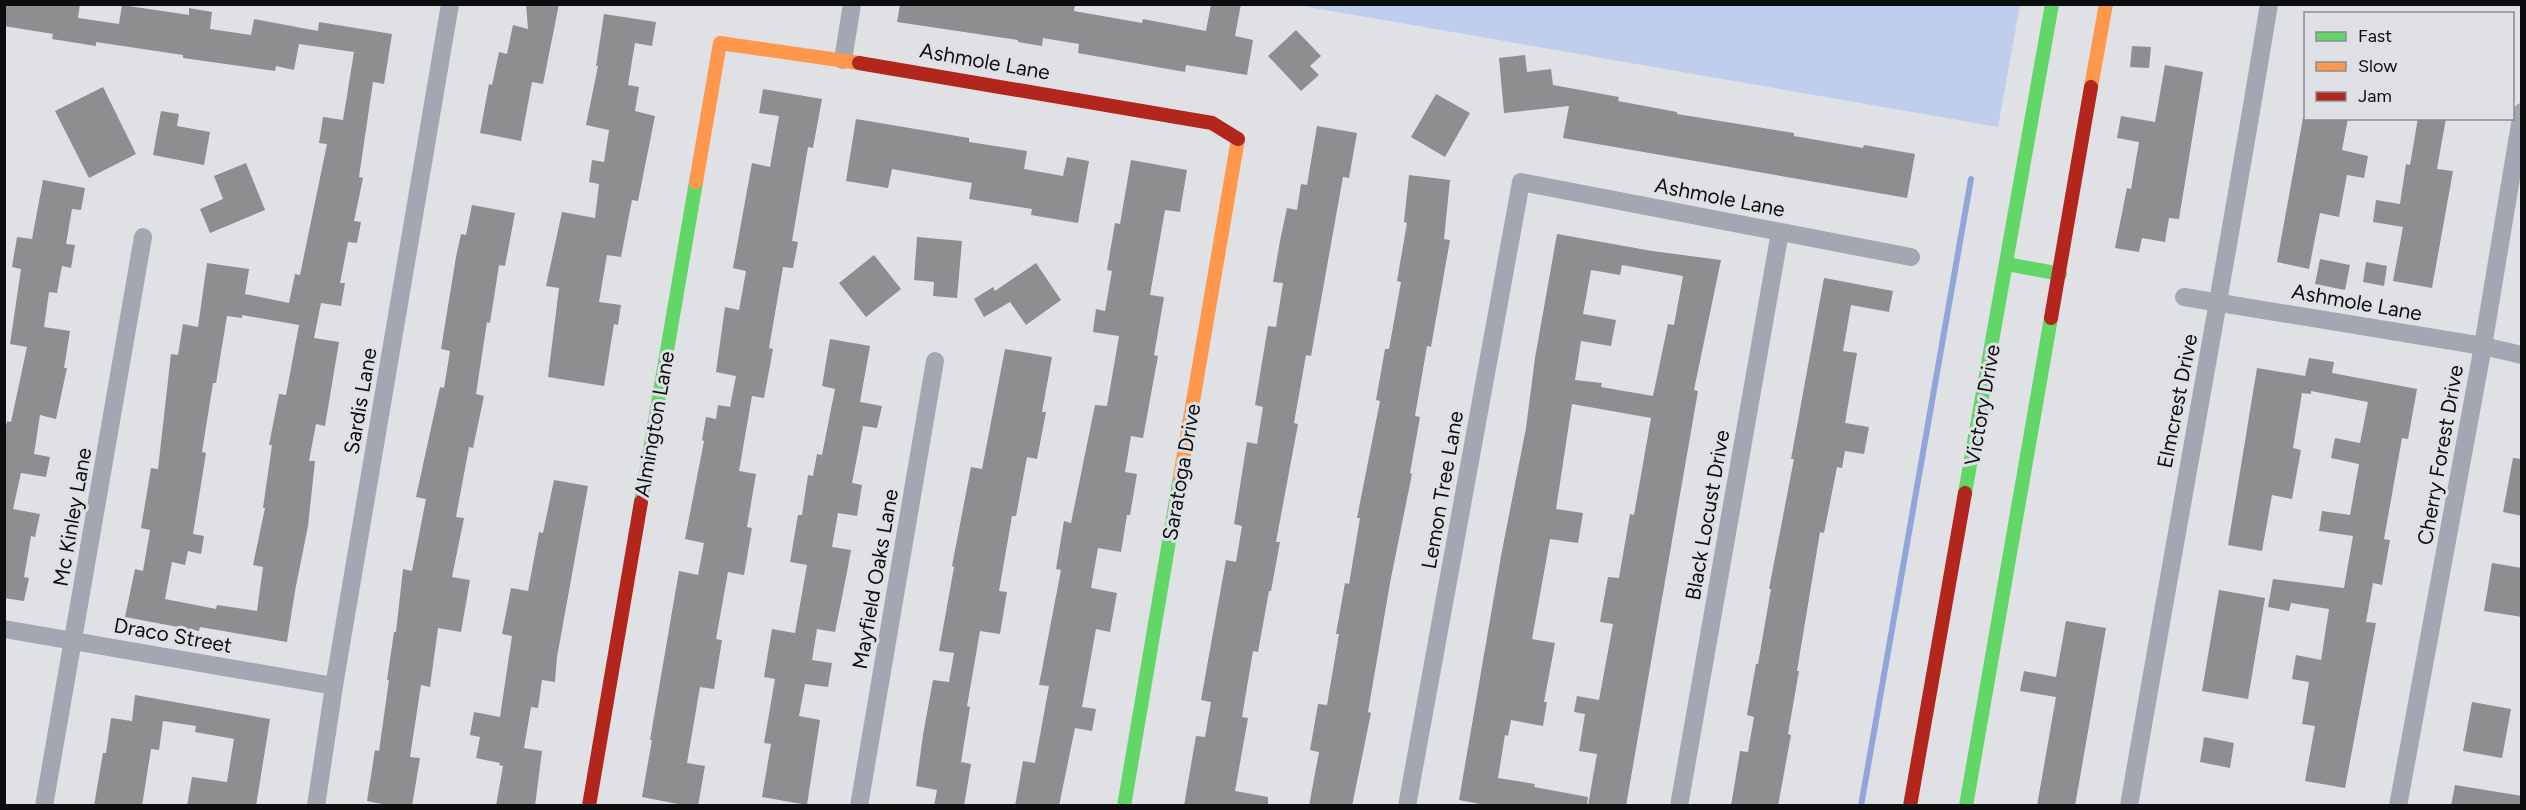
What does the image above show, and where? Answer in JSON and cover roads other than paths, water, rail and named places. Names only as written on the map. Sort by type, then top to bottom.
[{"type":"street","name":"Sardis Lane","points":[[316,806],[334,686],[450,4]]},
{"type":"street","points":[[843,60],[852,4]]},
{"type":"street","name":"Victory Drive","points":[[1910,806],[2052,4]]},
{"type":"street","points":[[1966,806],[2106,4]]},
{"type":"street","name":"Elmcrest Drive","points":[[2129,806],[2199,400],[2220,301],[2269,4]]},
{"type":"street","name":"Ashmole Lane","points":[[720,43],[843,60],[1212,123],[1238,138]]},
{"type":"street","name":"Almington Lane","points":[[589,806],[720,43]]},
{"type":"street","name":"Cherry Forest Drive","points":[[2398,806],[2522,112]]},
{"type":"street","name":"Saratoga Drive","points":[[1124,806],[1238,138]]},
{"type":"street","name":"Ashmole Lane","points":[[1521,182],[1911,257]]},
{"type":"street","name":"Lemon Tree Lane","points":[[1407,806],[1521,182]]},
{"type":"street","name":"Black Locust Drive","points":[[1679,806],[1780,232]]},
{"type":"street","name":"Mc Kinley Lane","points":[[44,806],[143,237]]},
{"type":"street","points":[[2007,264],[2060,274]]},
{"type":"street","name":"Ashmole Lane","points":[[2184,297],[2220,301],[2482,346],[2522,355]]},
{"type":"street","name":"Mayfield Oaks Lane","points":[[859,806],[935,361]]},
{"type":"street","name":"Draco Street","points":[[4,629],[334,686]]},
{"type":"waterway","points":[[1861,806],[1971,179]]}]
